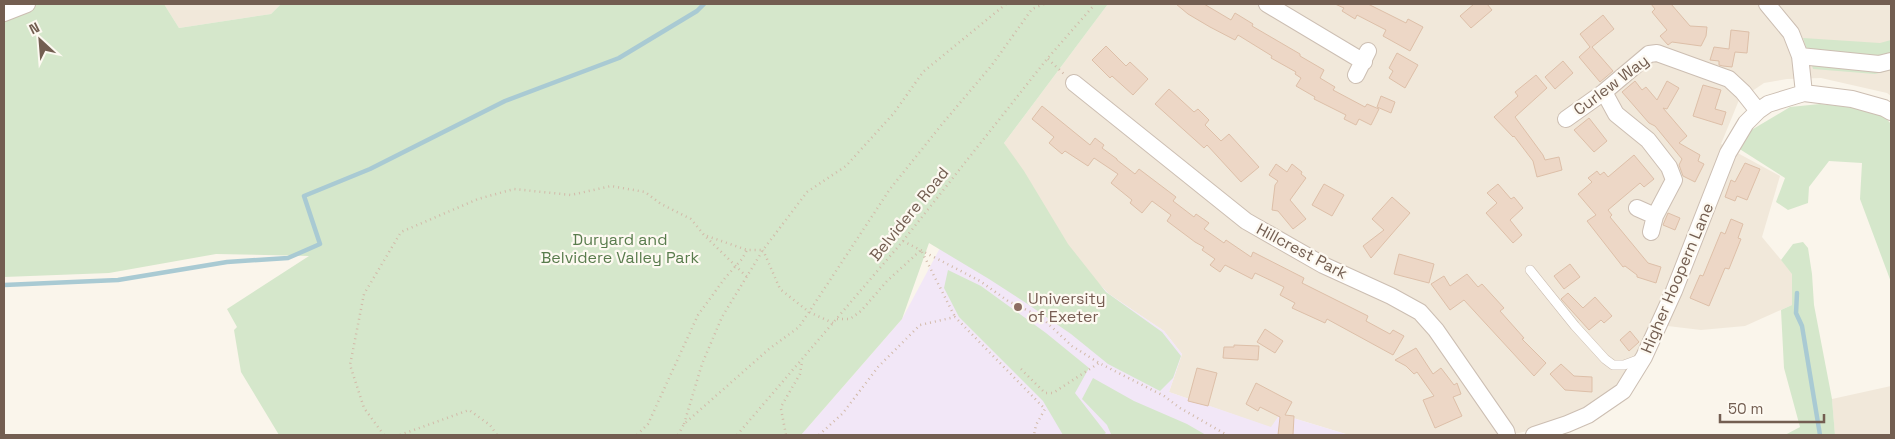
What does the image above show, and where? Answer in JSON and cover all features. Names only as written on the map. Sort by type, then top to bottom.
[{"type":"street","points":[[4,13],[27,4]]},
{"type":"street","points":[[1267,4],[1362,63]]},
{"type":"street","points":[[1767,4],[1791,34],[1800,56],[1804,93]]},
{"type":"street","name":"Curlew Way","points":[[1566,119],[1604,92],[1648,54],[1657,53],[1729,79],[1743,92],[1758,111]]},
{"type":"street","points":[[1800,56],[1879,64],[1891,61]]},
{"type":"street","name":"Hillcrest Park","points":[[1074,84],[1246,221],[1323,265],[1391,296],[1420,312],[1436,330],[1507,435]]},
{"type":"street","points":[[1604,92],[1616,114],[1648,140],[1669,167],[1674,180],[1655,216],[1651,232]]},
{"type":"street","points":[[1758,111],[1768,104],[1804,93],[1852,99],[1884,108],[1891,112]]},
{"type":"street","name":"Higher Hoopern Lane","points":[[1534,435],[1588,415],[1623,391],[1644,357],[1674,291],[1728,153],[1746,123],[1758,111]]},
{"type":"street","points":[[1637,208],[1655,216]]},
{"type":"lane","points":[[1530,270],[1575,326],[1605,359],[1613,365],[1624,365],[1644,357]]},
{"type":"path","points":[[678,435],[684,424],[702,364],[722,317],[763,250],[806,192],[846,166],[894,113],[923,72],[1006,4]]},
{"type":"path","points":[[684,424],[799,327],[890,189],[943,122],[992,65],[1032,9],[1044,4]]},
{"type":"path","name":"Belvidere Road","points":[[737,435],[903,241],[1047,59],[1095,4]]},
{"type":"path","points":[[1047,59],[1074,84]]},
{"type":"path","points":[[384,435],[364,408],[350,365],[364,294],[401,232],[478,199],[514,189],[571,195],[611,186],[645,192],[661,204],[691,219],[704,235],[746,277]]},
{"type":"path","points":[[704,235],[747,250],[763,250]]},
{"type":"path","points":[[903,241],[980,281],[1008,301],[1041,316],[1072,346],[1099,363],[1164,396],[1180,408],[1227,435]]},
{"type":"path","points":[[637,435],[648,424],[698,315],[747,250]]},
{"type":"path","points":[[763,250],[780,289],[809,312],[834,323]]},
{"type":"path","points":[[921,250],[955,317],[1044,409],[1036,425],[1034,435]]},
{"type":"path","points":[[837,319],[850,319],[861,311],[887,281],[921,250]]},
{"type":"path","points":[[819,435],[843,412],[878,367],[920,325],[955,317]]},
{"type":"path","points":[[786,435],[782,407],[800,374],[802,360]]},
{"type":"path","points":[[1021,370],[1046,393],[1052,393],[1099,363]]},
{"type":"path","points":[[400,435],[469,410],[490,426],[497,435]]},
{"type":"shaded area","points":[[164,4],[281,4],[271,14],[179,28]]},
{"type":"shaded area","points":[[1108,4],[1891,4],[1891,96],[1887,93],[1821,78],[1787,79],[1764,83],[1739,100],[1721,144],[1780,176],[1762,237],[1792,273],[1792,305],[1745,326],[1701,330],[1651,324],[1627,376],[1611,395],[1561,422],[1519,433],[1501,435],[1349,435],[1280,414],[1272,428],[1169,392],[1182,354],[1164,331],[1109,294],[1064,248],[1004,143]]},
{"type":"shaded area","name":"University of Exeter","points":[[971,190],[1064,248],[1109,294],[1164,331],[1182,354],[1169,392],[1271,427],[1280,414],[1349,435],[801,435],[902,319]]},
{"type":"shaded area","points":[[1891,386],[1891,435],[1835,435],[1832,399]]},
{"type":"green space","name":"Duryard and Belvidere Valley Park","points":[[4,4],[164,4],[179,28],[271,14],[281,4],[1108,4],[1004,143],[1024,171],[1068,244],[1106,292],[1162,332],[1181,356],[1173,378],[1160,391],[1108,364],[1071,334],[1026,303],[929,243],[902,319],[801,435],[279,435],[241,372],[234,330],[237,327],[227,309],[309,256],[216,254],[109,273],[4,277]]},
{"type":"green space","points":[[1803,38],[1880,43],[1891,40],[1891,70],[1875,74],[1813,69]]},
{"type":"green space","points":[[1820,104],[1861,108],[1883,115],[1891,124],[1891,282],[1860,199],[1862,163],[1829,161],[1809,187],[1808,203],[1788,210],[1776,202],[1785,178],[1738,148],[1748,132],[1790,107]]},
{"type":"green space","points":[[1803,242],[1808,248],[1814,305],[1832,399],[1835,435],[1785,435],[1800,427],[1784,368],[1781,310],[1792,305],[1792,274],[1781,260],[1793,244]]},
{"type":"green space","points":[[948,270],[981,286],[1046,333],[1089,368],[1075,393],[1106,433],[1103,435],[1063,435],[1043,401],[959,317],[944,288]]},
{"type":"green space","points":[[1093,378],[1134,401],[1187,424],[1206,435],[1110,435],[1107,425],[1082,399]]},
{"type":"building","points":[[1176,4],[1204,4],[1231,20],[1235,13],[1253,24],[1252,26],[1324,70],[1320,78],[1335,87],[1333,90],[1365,107],[1367,104],[1379,109],[1371,125],[1359,119],[1356,125],[1344,119],[1346,115],[1314,99],[1315,97],[1296,86],[1301,78],[1295,74],[1296,72],[1271,58],[1272,56],[1238,35],[1235,40],[1188,14]]},
{"type":"building","points":[[1335,4],[1368,4],[1406,23],[1408,19],[1423,27],[1410,51],[1383,36],[1386,30],[1357,15],[1355,19],[1342,11],[1344,8]]},
{"type":"building","points":[[1474,4],[1487,4],[1492,10],[1471,28],[1460,16]]},
{"type":"building","points":[[1651,4],[1671,4],[1690,26],[1707,27],[1706,36],[1701,46],[1672,42],[1668,45],[1660,36],[1667,30],[1652,12],[1655,9]]},
{"type":"building","points":[[1603,15],[1614,29],[1592,47],[1613,71],[1600,82],[1579,57],[1590,47],[1580,34]]},
{"type":"building","points":[[1731,30],[1749,32],[1747,53],[1735,52],[1732,67],[1719,65],[1719,61],[1710,60],[1714,47],[1729,49]]},
{"type":"building","points":[[1106,46],[1126,66],[1130,62],[1148,79],[1133,95],[1112,76],[1110,78],[1092,60]]},
{"type":"building","points":[[1397,53],[1418,65],[1405,88],[1389,78],[1393,71],[1389,68]]},
{"type":"building","points":[[1563,61],[1573,73],[1555,89],[1545,77]]},
{"type":"building","points":[[1536,75],[1547,88],[1515,117],[1545,160],[1559,157],[1562,170],[1537,177],[1533,161],[1514,136],[1494,117],[1518,96],[1515,92]]},
{"type":"building","points":[[1635,81],[1642,90],[1646,87],[1657,100],[1667,81],[1679,88],[1667,109],[1663,108],[1687,136],[1679,143],[1700,155],[1698,161],[1704,164],[1695,182],[1683,176],[1679,165],[1682,159],[1655,126],[1649,123],[1622,92]]},
{"type":"building","points":[[1703,85],[1721,90],[1715,109],[1726,112],[1722,125],[1693,116]]},
{"type":"building","points":[[1169,89],[1194,112],[1198,109],[1209,120],[1205,125],[1221,141],[1229,134],[1259,167],[1241,182],[1207,145],[1204,148],[1155,104]]},
{"type":"building","points":[[1381,96],[1395,102],[1391,113],[1377,107]]},
{"type":"building","points":[[1042,106],[1090,145],[1095,138],[1104,145],[1102,148],[1135,174],[1139,169],[1176,197],[1173,201],[1194,217],[1196,214],[1209,223],[1204,229],[1224,243],[1226,240],[1251,257],[1253,252],[1304,278],[1302,283],[1368,316],[1366,321],[1390,334],[1393,330],[1404,336],[1393,355],[1327,319],[1325,323],[1292,308],[1295,303],[1280,295],[1284,287],[1272,281],[1255,273],[1252,279],[1225,265],[1220,272],[1210,265],[1215,259],[1202,250],[1204,247],[1167,221],[1171,215],[1152,201],[1142,213],[1130,203],[1132,200],[1111,183],[1118,174],[1094,158],[1088,166],[1065,151],[1062,154],[1049,143],[1054,137],[1032,119]]},
{"type":"building","points":[[1589,118],[1607,141],[1594,152],[1574,130]]},
{"type":"building","points":[[1634,155],[1654,179],[1644,187],[1640,183],[1608,210],[1612,215],[1610,217],[1648,263],[1661,267],[1656,283],[1637,277],[1625,266],[1623,267],[1587,221],[1596,215],[1578,194],[1592,182],[1588,178],[1597,171],[1600,175],[1604,172],[1608,177]]},
{"type":"building","points":[[1745,163],[1760,169],[1747,200],[1737,196],[1735,201],[1725,197],[1731,180],[1735,182]]},
{"type":"building","points":[[1276,164],[1287,172],[1292,164],[1306,178],[1290,200],[1306,219],[1293,229],[1278,211],[1272,210],[1275,185],[1278,181],[1269,175]]},
{"type":"building","points":[[1324,184],[1344,195],[1332,216],[1312,205]]},
{"type":"building","points":[[1498,184],[1511,199],[1514,197],[1523,208],[1510,220],[1522,235],[1513,243],[1486,213],[1497,203],[1487,193]]},
{"type":"building","points":[[1392,197],[1410,213],[1371,258],[1363,246],[1384,230],[1372,219]]},
{"type":"building","points":[[1668,213],[1680,218],[1675,230],[1663,225]]},
{"type":"building","points":[[1731,219],[1743,224],[1738,238],[1741,239],[1729,269],[1725,268],[1709,306],[1690,298],[1700,275],[1703,276],[1721,232],[1725,234]]},
{"type":"building","points":[[1399,254],[1434,264],[1429,283],[1394,274]]},
{"type":"building","points":[[1570,264],[1580,277],[1564,289],[1554,276]]},
{"type":"building","points":[[1467,274],[1478,287],[1482,284],[1504,308],[1500,311],[1524,338],[1522,339],[1546,363],[1534,376],[1464,300],[1450,310],[1431,284],[1444,276],[1450,286]]},
{"type":"building","points":[[1568,293],[1583,308],[1595,297],[1612,316],[1604,323],[1601,320],[1589,330],[1561,299]]},
{"type":"building","points":[[1265,329],[1283,341],[1275,353],[1257,342]]},
{"type":"building","points":[[1630,331],[1639,342],[1629,351],[1620,340]]},
{"type":"building","points":[[1234,345],[1259,346],[1258,360],[1223,358],[1224,347],[1234,347]]},
{"type":"building","points":[[1416,348],[1433,374],[1441,368],[1454,385],[1457,383],[1461,394],[1453,397],[1462,416],[1435,428],[1423,400],[1434,396],[1417,372],[1414,374],[1406,366],[1395,360]]},
{"type":"building","points":[[1561,364],[1574,376],[1592,377],[1592,392],[1565,390],[1550,374]]},
{"type":"building","points":[[1197,368],[1217,373],[1208,406],[1188,401]]},
{"type":"building","points":[[1256,383],[1292,402],[1285,415],[1294,416],[1293,435],[1278,435],[1280,417],[1260,407],[1258,411],[1246,404]]},
{"type":"waterway","points":[[4,285],[118,280],[227,262],[288,258],[320,244],[304,196],[370,169],[505,101],[619,58],[697,11],[704,4]]},
{"type":"waterway","points":[[1797,293],[1796,313],[1802,326],[1820,435]]},
{"type":"place","name":"University of Exeter","points":[[1018,307]]}]
